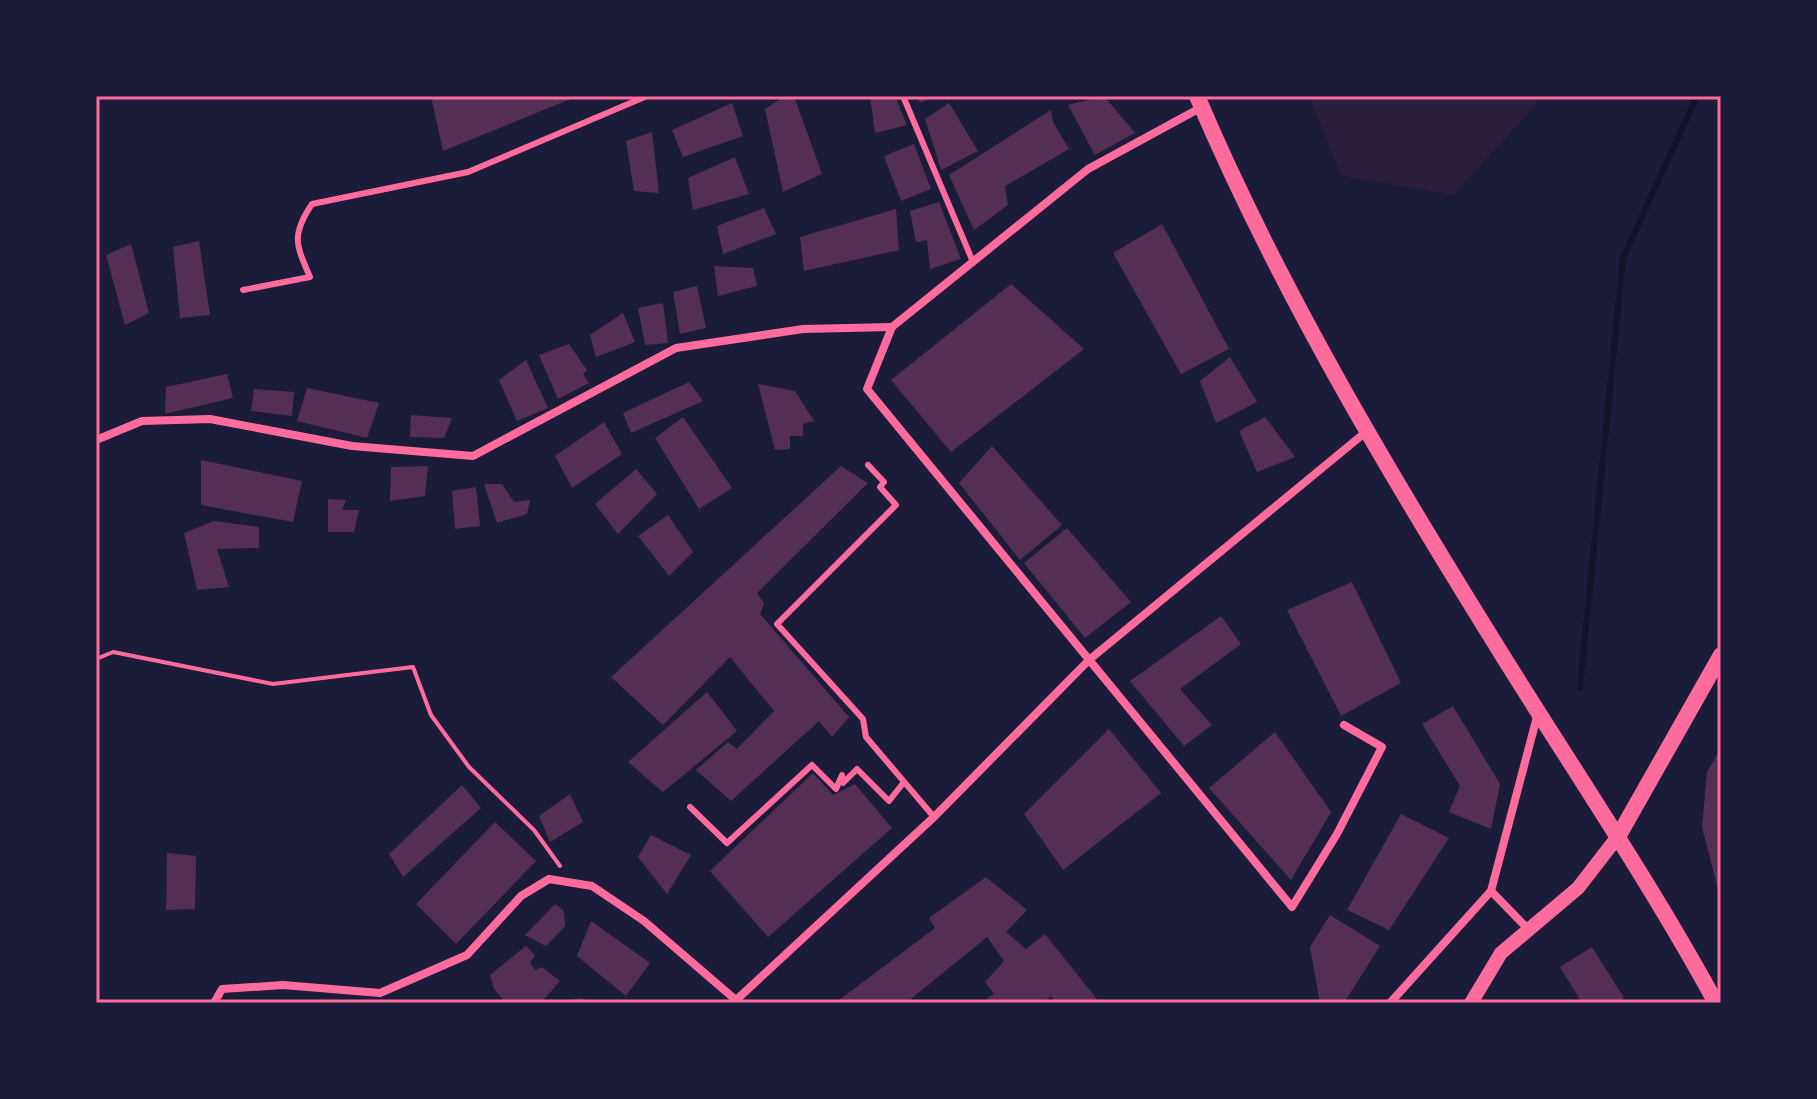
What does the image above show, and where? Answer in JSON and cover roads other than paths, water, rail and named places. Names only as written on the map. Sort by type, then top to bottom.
[{"type":"main road","points":[[1200,102],[1274,263],[1367,431],[1538,710],[1619,835],[1716,1003]]},
{"type":"main road","points":[[1619,835],[1721,655]]},
{"type":"street","points":[[1200,102],[1088,169],[892,327],[867,389],[1292,907],[1337,834],[1382,747],[1344,725]]},
{"type":"street","points":[[96,440],[142,421],[210,419],[352,446],[473,456],[676,348],[803,329],[892,327]]},
{"type":"street","points":[[214,1003],[222,989],[283,985],[380,993],[467,955],[521,896],[549,879],[592,886],[644,921],[736,1002],[934,817],[1089,660],[1367,431]]},
{"type":"street","points":[[1390,1003],[1491,891],[1538,710]]},
{"type":"street","points":[[1471,1003],[1501,953],[1578,888],[1619,835]]},
{"type":"street","points":[[1491,891],[1528,929]]},
{"type":"lane","points":[[243,290],[310,277],[297,246],[299,224],[312,204],[468,172],[647,96]]},
{"type":"lane","points":[[903,96],[973,263]]},
{"type":"lane","points":[[868,465],[884,482],[880,487],[896,505],[777,624],[863,719],[866,737],[934,817]]},
{"type":"lane","points":[[690,807],[727,843],[812,765],[836,789],[842,775],[843,783],[857,769],[889,801],[904,782]]},
{"type":"waterway","points":[[1580,687],[1623,258],[1697,96]]}]
